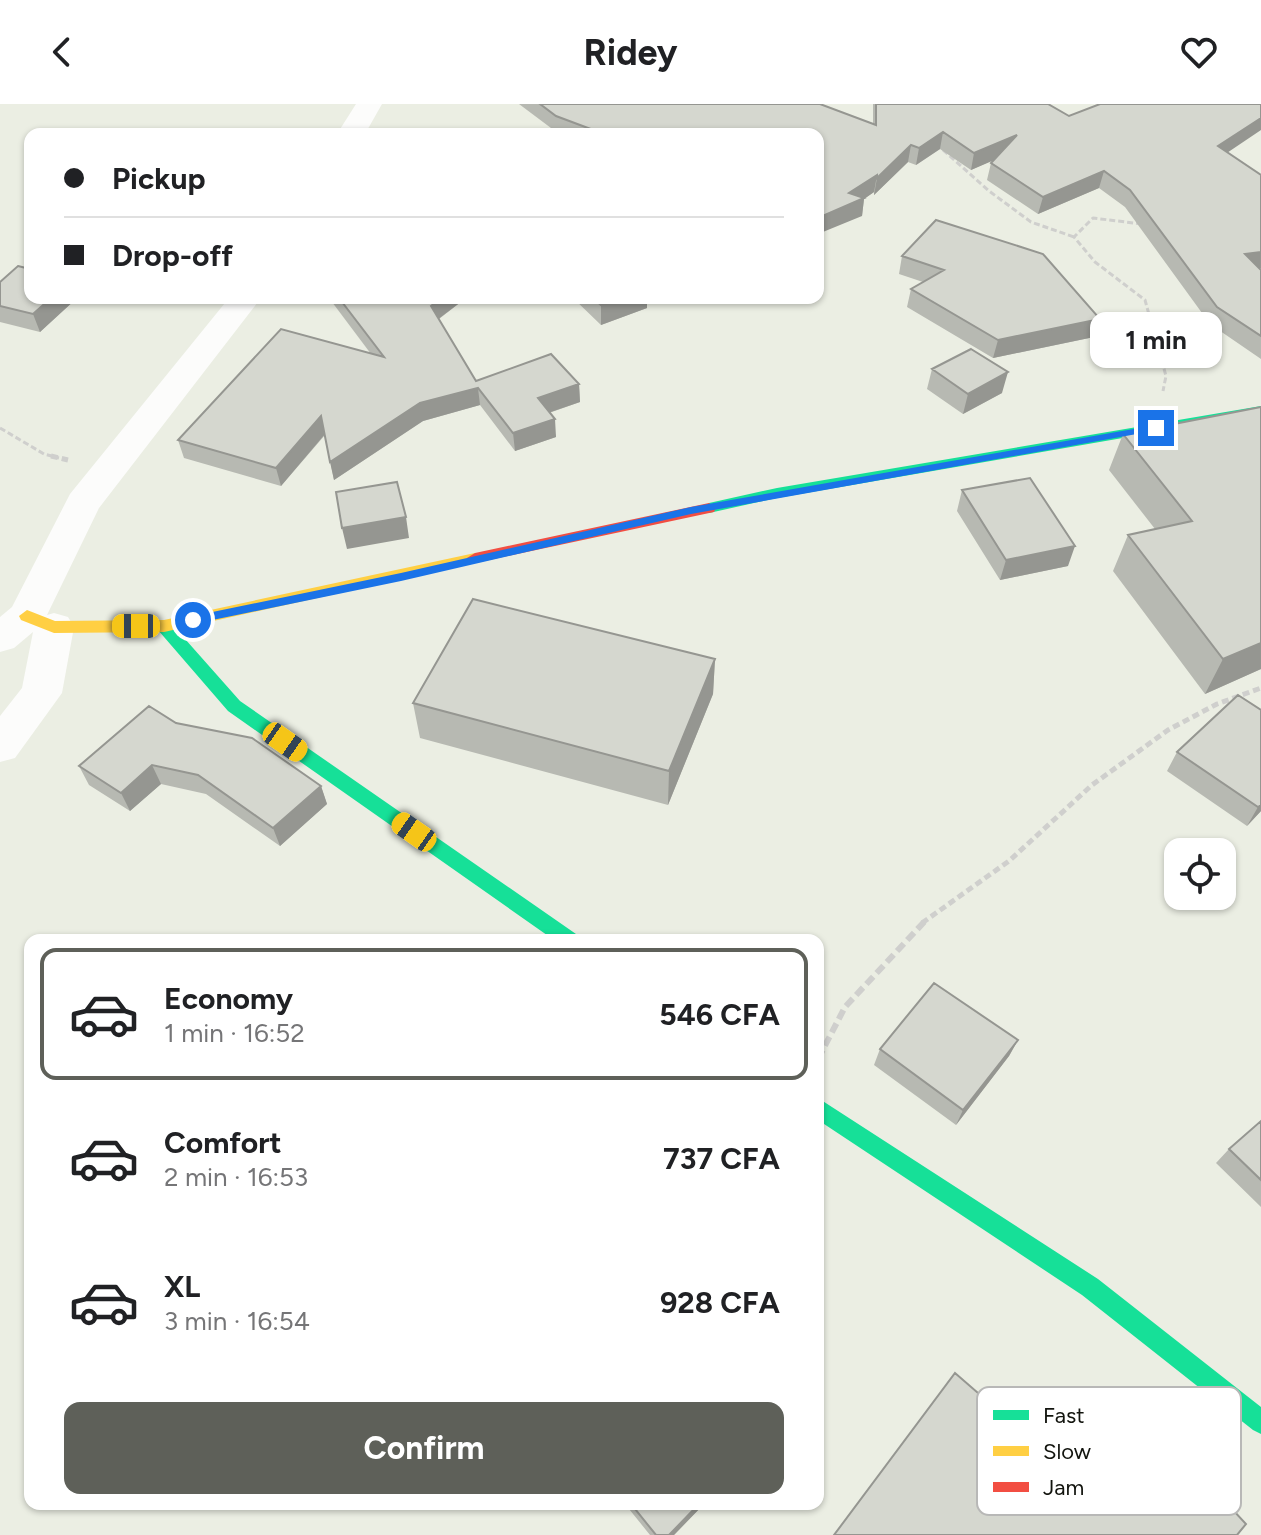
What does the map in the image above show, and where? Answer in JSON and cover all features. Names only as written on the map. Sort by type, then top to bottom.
[{"type":"street","points":[[355,128],[369,104]]},
{"type":"street","points":[[0,746],[42,693],[27,627],[83,503],[240,304]]},
{"type":"street","points":[[27,627],[164,626],[401,577],[691,510],[1261,410]]},
{"type":"street","points":[[164,626],[234,706],[560,934]]},
{"type":"street","points":[[824,1112],[1090,1287],[1217,1387]]},
{"type":"street","points":[[1241,1406],[1261,1422]]},
{"type":"path","points":[[940,147],[989,191],[1031,222],[1074,237],[1095,262],[1145,300],[1166,376],[1156,428]]},
{"type":"path","points":[[1074,237],[1093,218],[1141,224],[1156,220]]},
{"type":"path","points":[[0,428],[44,454],[107,471]]},
{"type":"path","points":[[824,1047],[845,1007],[922,923],[1009,861],[1092,785],[1168,730],[1217,704],[1261,688]]},
{"type":"building","points":[[540,104],[820,104],[876,125],[876,104],[1048,104],[1069,116],[1100,104],[1261,104],[1261,118],[1218,146],[1261,175],[1261,252],[1245,254],[1261,270],[1261,336],[1217,307],[1130,190],[1104,171],[1043,197],[991,163],[1017,135],[974,153],[943,132],[919,148],[911,145],[877,178],[877,175],[849,193],[864,198],[824,215],[824,128],[588,128],[556,116]]},
{"type":"building","points":[[936,220],[1043,254],[1100,319],[998,340],[911,289],[944,270],[902,256]]},
{"type":"building","points":[[18,266],[24,268],[24,304],[44,304],[33,314],[0,306],[0,282]]},
{"type":"building","points":[[344,304],[434,304],[431,306],[476,381],[551,354],[579,384],[538,398],[555,419],[513,433],[478,388],[420,403],[330,462],[321,416],[276,468],[178,440],[281,329],[384,357]]},
{"type":"building","points":[[971,349],[1008,372],[968,394],[932,369]]},
{"type":"building","points":[[1261,407],[1261,643],[1223,659],[1128,535],[1192,521],[1123,434]]},
{"type":"building","points":[[1030,478],[1075,546],[1006,560],[962,490]]},
{"type":"building","points":[[397,482],[406,517],[342,528],[336,492]]},
{"type":"building","points":[[473,599],[715,659],[669,771],[413,703]]},
{"type":"building","points":[[1238,695],[1261,710],[1261,805],[1258,807],[1177,752]]},
{"type":"building","points":[[149,706],[176,723],[252,738],[321,786],[273,828],[198,775],[152,765],[121,793],[79,766]]},
{"type":"building","points":[[934,983],[1018,1040],[963,1110],[880,1049]]},
{"type":"building","points":[[1261,1121],[1261,1180],[1229,1149]]},
{"type":"building","points":[[955,1373],[977,1392],[977,1515],[1238,1515],[1246,1524],[1237,1535],[834,1535]]},
{"type":"building","points":[[636,1510],[693,1510],[669,1535],[656,1535]]},
{"type":"traffic: fast","points":[[709,508],[777,493],[1261,410]]},
{"type":"traffic: fast","points":[[164,626],[234,706],[560,934]]},
{"type":"traffic: fast","points":[[824,1112],[1090,1287],[1217,1387]]},
{"type":"traffic: fast","points":[[1241,1406],[1261,1422]]},
{"type":"traffic: slow","points":[[27,616],[54,627],[164,626],[475,558]]},
{"type":"traffic: jam","points":[[475,558],[709,508]]},
{"type":"route","points":[[193,620],[401,577],[691,510],[1156,428]]}]
